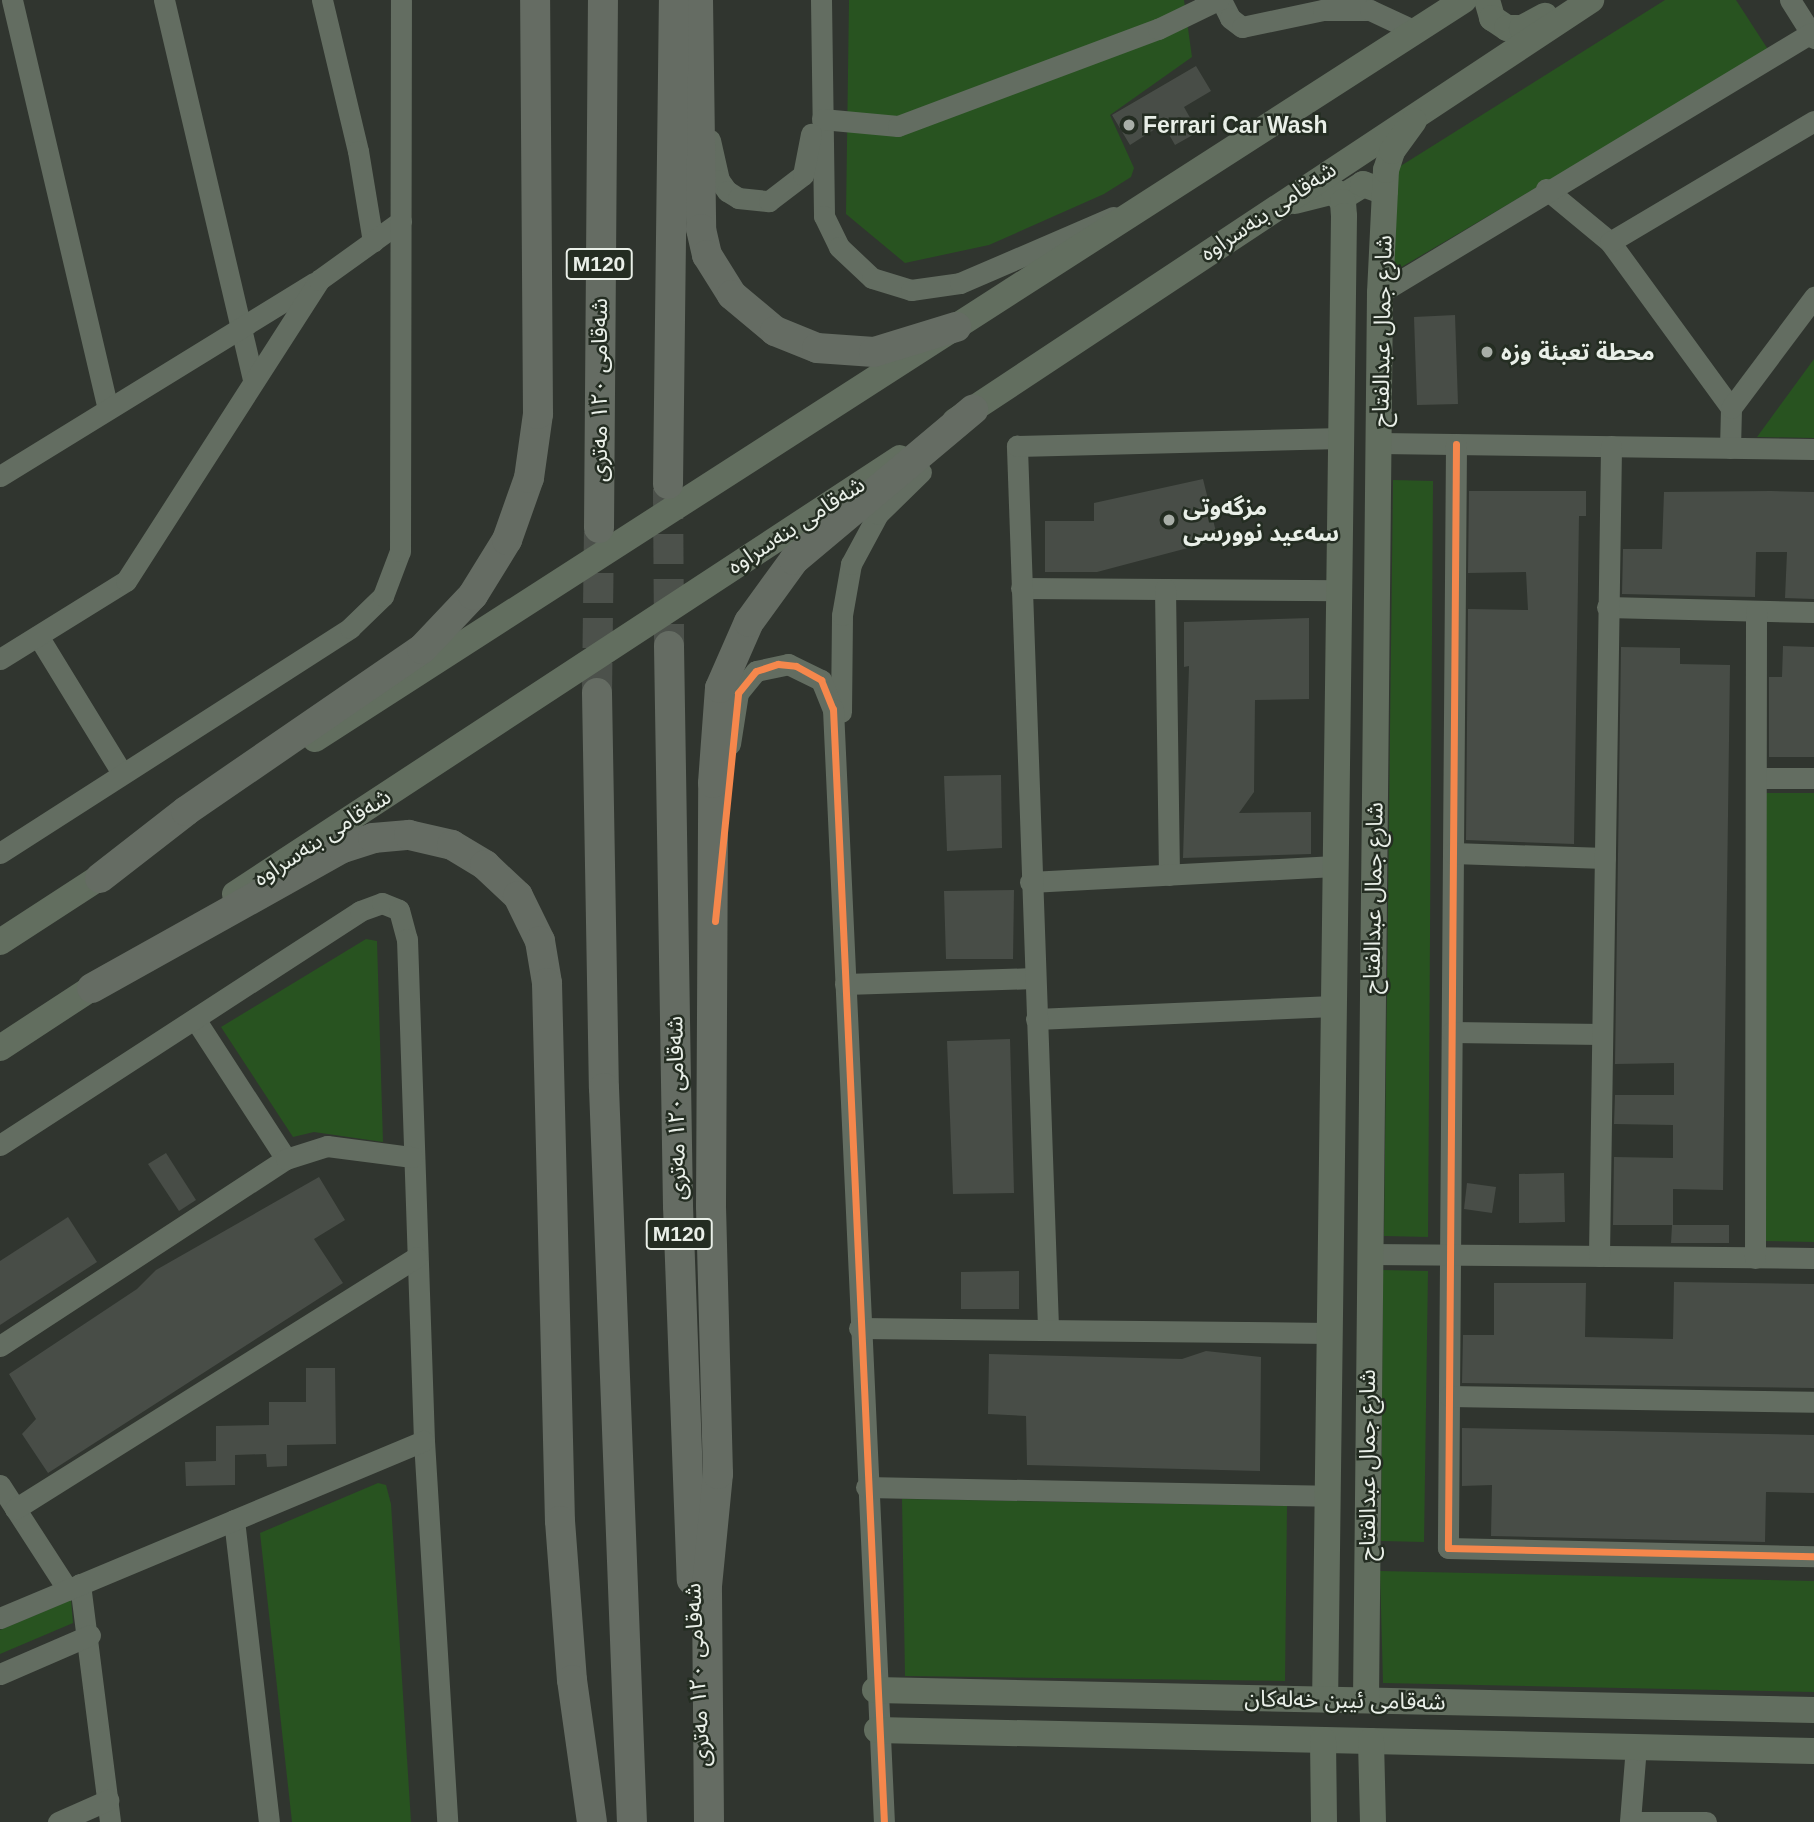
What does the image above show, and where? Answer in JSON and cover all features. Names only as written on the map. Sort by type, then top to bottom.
[{"type":"highway","points":[[100,877],[187,811],[422,649],[473,595],[508,540],[529,478],[538,414],[535,0]]},
{"type":"highway","name":"شەقامی ١٢٠ مەتری","points":[[599,528],[603,0]]},
{"type":"highway","points":[[690,5],[701,229],[707,254],[732,295],[775,331],[817,348],[874,352],[957,327]]},
{"type":"highway","points":[[668,484],[690,5]]},
{"type":"highway","points":[[709,1822],[707,1600],[718,1474],[711,1206],[715,719],[736,646],[766,594],[794,560],[973,410]]},
{"type":"highway","name":"شەقامی ١٢٠ مەتری","points":[[668,646],[678,1206],[704,1822]]},
{"type":"highway","points":[[597,693],[604,1088],[632,1822]]},
{"type":"highway","points":[[92,988],[331,855],[373,838],[409,835],[452,845],[485,864],[518,896],[540,941],[547,983],[560,1521],[572,1680],[592,1822]]},
{"type":"main road","points":[[0,942],[1464,0]]},
{"type":"main road","points":[[1487,0],[1495,21],[1517,29],[1575,0]]},
{"type":"main road","name":"شەقامی بنەسراوە","points":[[0,1048],[973,410],[1424,106],[1591,0]]},
{"type":"main road","name":"شارع جمال عبدالفتاح","points":[[1366,1700],[1380,293],[1385,192],[1392,151],[1424,106]]},
{"type":"main road","points":[[1264,213],[1322,191],[1334,191],[1341,198],[1363,184],[1385,192]]},
{"type":"main road","name":"شارع جمال عبدالفتاح","points":[[1325,1699],[1341,438],[1341,198]]},
{"type":"main road","points":[[1335,928],[1373,928]]},
{"type":"main road","name":"شەقامی ئیبن خەلەکان","points":[[875,1690],[1814,1710]]},
{"type":"main road","name":"شەقامی ئیبن خەلەکان","points":[[877,1730],[1814,1751]]},
{"type":"main road","points":[[1323,1740],[1324,1822]]},
{"type":"main road","points":[[1371,1741],[1373,1822]]},
{"type":"street","points":[[12,0],[108,408]]},
{"type":"street","points":[[164,0],[253,380]]},
{"type":"street","points":[[322,0],[358,151],[373,242]]},
{"type":"street","points":[[0,853],[122,772],[350,628],[383,596],[400,551],[401,0]]},
{"type":"street","points":[[821,0],[824,216],[856,266],[889,286],[920,290],[960,283],[1145,205]]},
{"type":"street","points":[[822,119],[898,126],[1158,29],[1219,0],[1230,18],[1242,27],[1324,10],[1370,10],[1415,32]]},
{"type":"street","points":[[1380,293],[1546,189],[1812,36],[1790,0]]},
{"type":"street","points":[[690,5],[712,157],[719,180],[738,198],[769,201],[803,175],[820,48]]},
{"type":"street","points":[[1611,242],[1814,121]]},
{"type":"street","points":[[1546,189],[1611,242],[1731,408]]},
{"type":"street","points":[[0,475],[319,280],[401,221]]},
{"type":"street","points":[[0,659],[126,581],[319,280]]},
{"type":"street","points":[[1730,448],[1731,408],[1814,297]]},
{"type":"street","points":[[839,822],[842,615],[845,583],[863,538],[903,487],[1057,354]]},
{"type":"street","points":[[1048,1327],[1037,1019],[1033,978],[1017,446],[1341,438]]},
{"type":"street","points":[[1380,443],[1814,449]]},
{"type":"street","points":[[1455,444],[1448,1548],[1814,1556]]},
{"type":"street","points":[[1599,1256],[1611,446]]},
{"type":"street","points":[[1021,588],[1339,590]]},
{"type":"street","points":[[1165,589],[1169,875]]},
{"type":"street","points":[[1607,607],[1814,612]]},
{"type":"street","points":[[1755,1258],[1756,611]]},
{"type":"street","points":[[38,636],[122,772]]},
{"type":"street","points":[[715,921],[732,721],[738,693],[756,671],[778,664],[796,666],[821,680],[833,709],[875,1690],[884,1822]]},
{"type":"street","points":[[1756,778],[1814,778]]},
{"type":"street","points":[[1453,853],[1605,858]]},
{"type":"street","points":[[1030,882],[1335,866]]},
{"type":"street","points":[[0,1145],[360,911],[382,903],[393,905],[404,917],[407,939],[412,1157],[424,1441],[447,1822]]},
{"type":"street","points":[[845,984],[1033,978]]},
{"type":"street","points":[[1037,1019],[1334,1006]]},
{"type":"street","points":[[195,1019],[286,1159]]},
{"type":"street","points":[[1452,1032],[1602,1034]]},
{"type":"street","points":[[0,1346],[286,1159],[327,1146],[412,1157]]},
{"type":"street","points":[[1369,1254],[1814,1258]]},
{"type":"street","points":[[15,1509],[416,1257]]},
{"type":"street","points":[[859,1328],[1048,1327],[1329,1333]]},
{"type":"street","points":[[1449,1396],[1814,1402]]},
{"type":"street","points":[[0,1618],[424,1441]]},
{"type":"street","points":[[0,1486],[74,1587],[90,1635],[110,1822]]},
{"type":"street","points":[[866,1487],[1327,1496]]},
{"type":"street","points":[[234,1520],[269,1822]]},
{"type":"street","points":[[0,1674],[90,1635]]},
{"type":"street","points":[[1636,1747],[1630,1821],[1706,1822]]},
{"type":"street","points":[[58,1822],[108,1800]]},
{"type":"green space","points":[[849,0],[1184,0],[1192,57],[1110,115],[1134,168],[1131,177],[1104,194],[989,245],[905,263],[846,214]]},
{"type":"green space","points":[[1665,0],[1736,0],[1769,51],[1388,275],[1399,167]]},
{"type":"green space","points":[[1814,359],[1814,438],[1757,437]]},
{"type":"green space","points":[[1393,480],[1433,481],[1428,1237],[1384,1236]]},
{"type":"green space","points":[[1766,793],[1814,793],[1814,1242],[1762,1241]]},
{"type":"green space","points":[[366,939],[377,941],[383,1142],[314,1132],[293,1137],[221,1027]]},
{"type":"green space","points":[[1383,1270],[1428,1271],[1424,1542],[1381,1541]]},
{"type":"green space","points":[[378,1483],[386,1485],[391,1504],[411,1822],[292,1822],[260,1533]]},
{"type":"green space","points":[[902,1499],[1287,1506],[1285,1681],[905,1676]]},
{"type":"green space","points":[[1380,1571],[1814,1581],[1814,1692],[1383,1683]]},
{"type":"green space","points":[[71,1600],[73,1623],[0,1654],[0,1630]]},
{"type":"building","points":[[1196,66],[1211,91],[1184,107],[1198,132],[1175,145],[1163,124],[1130,145],[1112,115]]},
{"type":"building","points":[[1455,315],[1458,404],[1417,405],[1414,317]]},
{"type":"building","points":[[1203,479],[1218,540],[1097,572],[1045,572],[1045,521],[1094,521],[1094,503]]},
{"type":"building","points":[[1469,491],[1586,491],[1586,516],[1579,516],[1574,844],[1466,840],[1468,609],[1528,610],[1526,572],[1468,573]]},
{"type":"building","points":[[1664,492],[1814,492],[1814,599],[1785,598],[1787,552],[1756,552],[1755,597],[1622,594],[1623,549],[1662,549]]},
{"type":"building","points":[[1309,618],[1309,699],[1255,700],[1254,792],[1239,813],[1311,812],[1311,854],[1183,858],[1189,666],[1184,667],[1184,622]]},
{"type":"building","points":[[1783,646],[1814,647],[1814,757],[1769,757],[1769,677],[1782,677]]},
{"type":"building","points":[[1621,647],[1680,648],[1680,664],[1730,665],[1723,1190],[1673,1189],[1673,1225],[1729,1225],[1729,1243],[1671,1243],[1672,1225],[1613,1225],[1614,1157],[1673,1158],[1673,1125],[1614,1124],[1615,1095],[1674,1095],[1674,1063],[1615,1064]]},
{"type":"building","points":[[1001,775],[1002,848],[947,851],[944,776]]},
{"type":"building","points":[[1014,890],[1013,959],[946,959],[944,891]]},
{"type":"building","points":[[1010,1039],[1014,1193],[953,1194],[947,1041]]},
{"type":"building","points":[[166,1153],[196,1200],[179,1211],[148,1164]]},
{"type":"building","points":[[1564,1173],[1565,1222],[1519,1223],[1519,1174]]},
{"type":"building","points":[[319,1177],[345,1220],[314,1239],[343,1283],[48,1473],[22,1434],[36,1419],[9,1374],[137,1289],[156,1270]]},
{"type":"building","points":[[1467,1183],[1496,1187],[1492,1213],[1464,1209]]},
{"type":"building","points":[[68,1217],[97,1262],[0,1325],[0,1261]]},
{"type":"building","points":[[1019,1271],[1019,1309],[961,1309],[961,1272]]},
{"type":"building","points":[[1674,1282],[1814,1284],[1814,1388],[1462,1383],[1463,1335],[1494,1335],[1494,1283],[1586,1283],[1585,1337],[1673,1339]]},
{"type":"building","points":[[1206,1351],[1261,1357],[1260,1471],[1027,1465],[1026,1416],[988,1414],[989,1354],[1182,1359]]},
{"type":"building","points":[[306,1368],[335,1368],[336,1444],[287,1445],[287,1466],[267,1467],[266,1454],[235,1455],[235,1485],[186,1486],[185,1462],[216,1461],[216,1426],[269,1425],[269,1402],[306,1402]]},
{"type":"building","points":[[1462,1428],[1814,1435],[1814,1493],[1766,1492],[1765,1542],[1491,1536],[1492,1485],[1462,1486]]},
{"type":"tunnel","points":[[668,489],[669,646]]},
{"type":"tunnel","points":[[597,693],[599,532]]},
{"type":"cycle path","points":[[1456,444],[1448,1548],[1814,1556]]},
{"type":"cycle path","points":[[715,921],[738,693],[756,671],[778,664],[796,666],[821,680],[833,709],[884,1822]]},
{"type":"place","name":"Ferrari Car Wash","points":[[1129,125]]},
{"type":"place","name":"محطة تعبئة وزه","points":[[1487,352]]},
{"type":"place","name":"مزگەوتی سەعید نوورسی","points":[[1169,520]]}]
